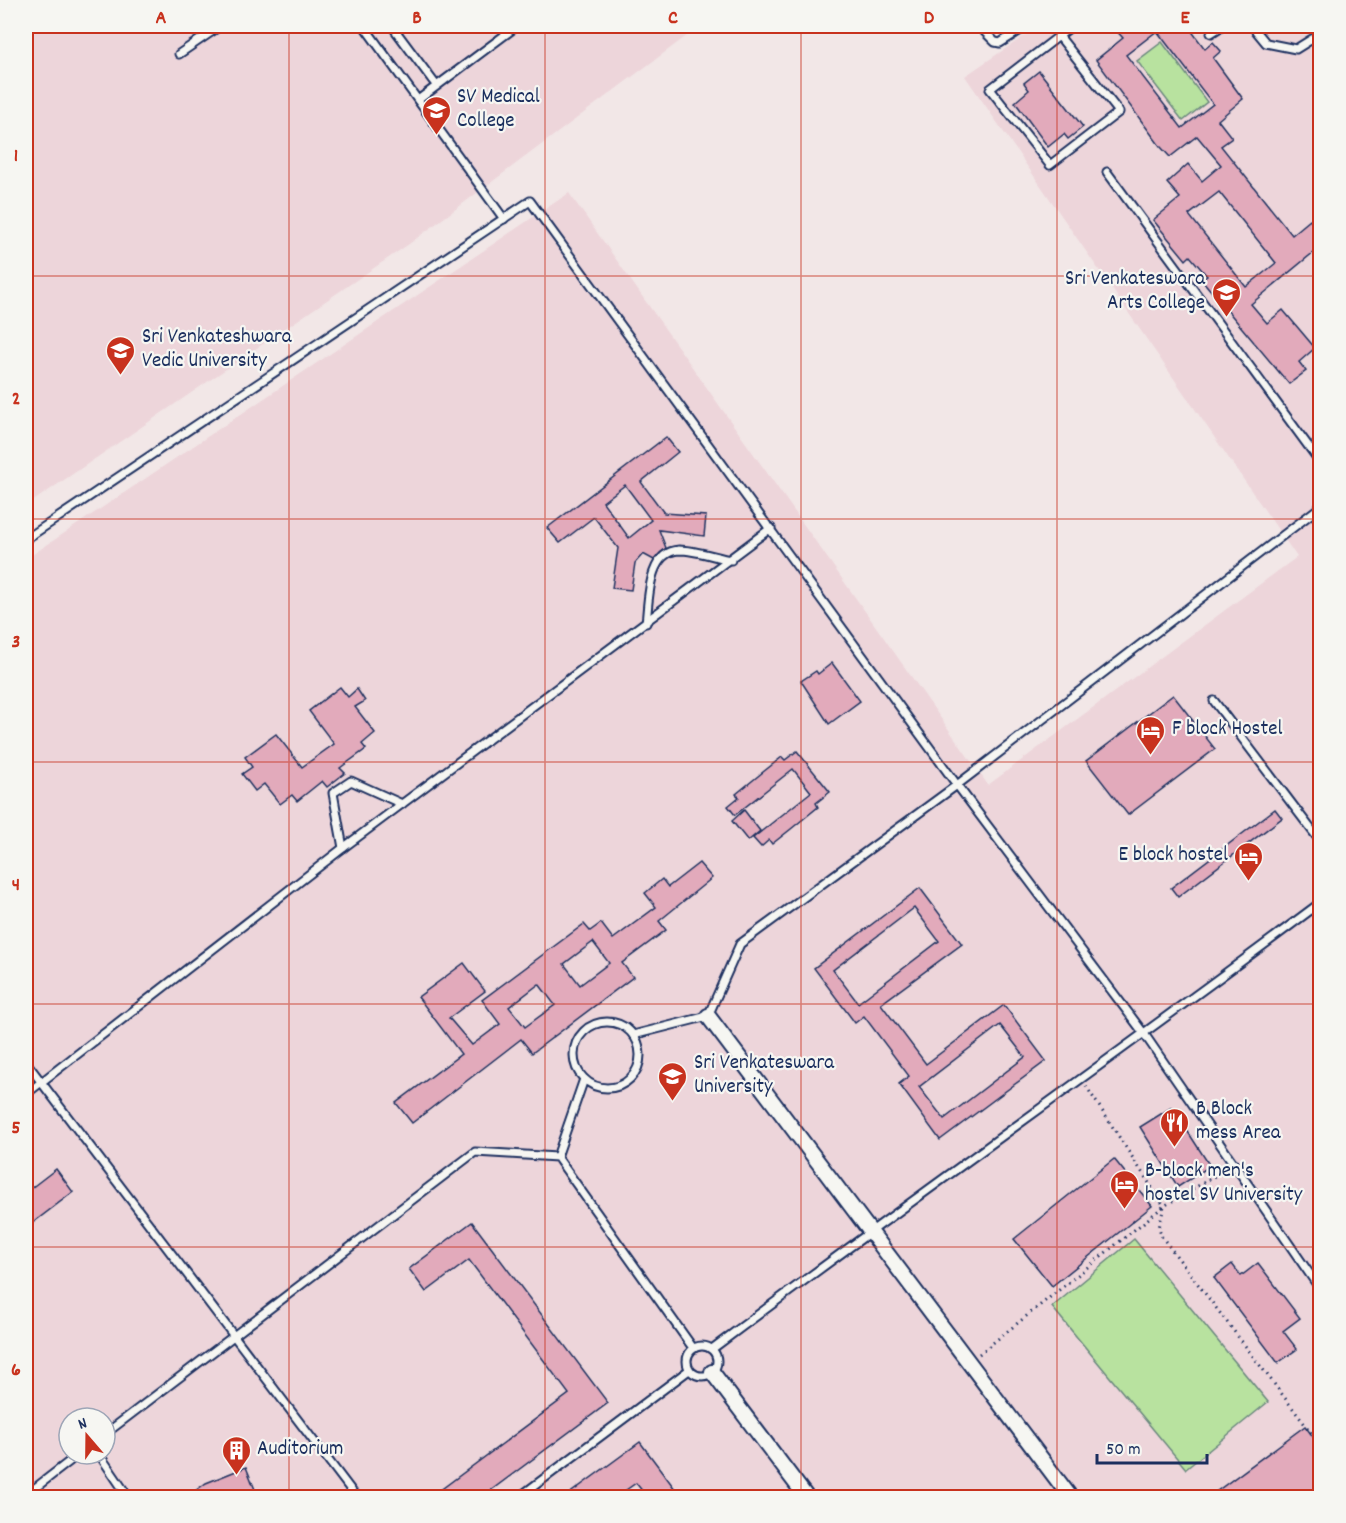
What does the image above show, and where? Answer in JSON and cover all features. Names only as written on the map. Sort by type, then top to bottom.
[{"type":"street","points":[[708,1016],[1069,1497]]},
{"type":"street","points":[[712,1372],[807,1497]]},
{"type":"lane","points":[[179,54],[220,26]]},
{"type":"lane","points":[[364,26],[504,219]]},
{"type":"lane","points":[[392,26],[436,86]]},
{"type":"lane","points":[[418,100],[517,26]]},
{"type":"lane","points":[[979,26],[995,42],[1000,43],[1027,26]]},
{"type":"lane","points":[[1059,36],[1119,112],[1050,165],[990,89],[1072,26]]},
{"type":"lane","points":[[1212,33],[1222,26]]},
{"type":"lane","points":[[1252,26],[1266,43],[1296,49],[1320,34]]},
{"type":"lane","points":[[1107,172],[1320,462]]},
{"type":"lane","points":[[26,539],[530,201],[957,785],[1145,1035],[1320,1289]]},
{"type":"lane","points":[[633,1035],[708,1016],[740,944],[957,785],[1320,507]]},
{"type":"lane","points":[[26,1094],[343,848],[771,528]]},
{"type":"lane","points":[[646,622],[654,568],[663,557],[678,550],[731,560]]},
{"type":"lane","points":[[1214,701],[1320,841]]},
{"type":"lane","points":[[343,848],[333,794],[351,781],[402,804]]},
{"type":"lane","points":[[712,1350],[870,1231],[1145,1035],[1320,903]]},
{"type":"lane","points":[[615,1023],[633,1035],[640,1055],[633,1075],[615,1087],[604,1088],[584,1079],[574,1060],[574,1049],[585,1031],[594,1025],[615,1023]]},
{"type":"lane","points":[[26,1062],[357,1497]]},
{"type":"lane","points":[[557,1157],[584,1079]]},
{"type":"lane","points":[[117,1425],[475,1152],[557,1157]]},
{"type":"lane","points":[[557,1157],[693,1348]]},
{"type":"lane","points":[[699,1346],[712,1350],[717,1361],[712,1372],[700,1376],[689,1370],[687,1358],[693,1348],[699,1346]]},
{"type":"lane","points":[[518,1497],[689,1370]]},
{"type":"lane","points":[[26,1495],[64,1466]]},
{"type":"lane","points":[[107,1466],[129,1497]]},
{"type":"path","points":[[1082,1080],[1164,1206],[1159,1228],[1162,1237],[1320,1444]]},
{"type":"path","points":[[969,1362],[1164,1206],[1234,1164]]},
{"type":"shaded area","name":"Sri Venkateshwara Vedic University","points":[[26,26],[700,26],[409,244],[26,506]]},
{"type":"shaded area","name":"Sri Venkateswara University","points":[[1039,26],[1320,26],[1320,1497],[26,1498],[26,559],[569,193],[988,785],[1297,557],[965,76]]},
{"type":"green space","points":[[1162,42],[1207,102],[1183,121],[1137,61]]},
{"type":"green space","points":[[1134,1239],[1268,1402],[1186,1469],[1052,1307]]},
{"type":"building","points":[[1112,26],[1188,26],[1205,49],[1213,42],[1221,51],[1213,58],[1243,99],[1218,120],[1232,138],[1221,146],[1292,235],[1310,220],[1320,232],[1320,247],[1251,304],[1267,323],[1283,310],[1315,348],[1299,362],[1306,371],[1289,384],[1202,280],[1207,276],[1190,256],[1186,260],[1153,220],[1180,198],[1167,183],[1188,164],[1202,181],[1221,165],[1197,136],[1170,157],[1160,146],[1096,60],[1123,38]],"holes":[[[1157,31],[1213,104],[1182,128],[1126,55]],[[1219,192],[1276,263],[1246,287],[1189,215]]]},
{"type":"building","points":[[1039,71],[1083,127],[1068,139],[1064,134],[1048,147],[1015,102],[1029,90],[1024,83]]},
{"type":"building","points":[[666,437],[678,452],[641,482],[664,513],[706,516],[704,536],[659,530],[666,548],[654,560],[643,554],[635,563],[631,590],[612,588],[618,548],[594,517],[560,543],[547,528]],"holes":[[[625,485],[651,520],[629,538],[603,502]]]},
{"type":"building","points":[[832,663],[860,701],[829,724],[801,681],[816,671],[818,674]]},
{"type":"building","points":[[340,687],[348,697],[357,689],[365,701],[355,707],[375,733],[362,744],[366,749],[340,768],[345,773],[327,787],[322,781],[297,801],[292,795],[280,804],[264,784],[255,791],[242,774],[252,767],[245,757],[276,734],[302,767],[334,744],[309,711]]},
{"type":"building","name":"F block Hostel","points":[[1173,695],[1215,749],[1128,815],[1086,761]]},
{"type":"building","points":[[797,751],[830,792],[816,803],[818,807],[791,829],[772,844],[769,840],[761,847],[753,838],[811,792],[793,769],[735,815],[728,806],[739,797],[736,794],[763,772],[782,757],[785,760]]},
{"type":"building","points":[[1275,809],[1282,818],[1178,897],[1171,888]]},
{"type":"building","points":[[744,810],[760,831],[748,841],[732,821]]},
{"type":"building","points":[[699,863],[712,878],[659,921],[666,930],[622,963],[633,977],[532,1053],[521,1039],[412,1123],[396,1103],[461,1054],[418,997],[464,963],[485,991],[449,1018],[472,1045],[500,1024],[482,1000],[584,924],[590,931],[601,923],[613,939],[656,907],[645,893],[662,879],[668,887]],"holes":[[[593,942],[609,963],[580,985],[564,964]],[[539,984],[555,1005],[525,1027],[509,1007]]]},
{"type":"building","points":[[920,888],[962,944],[881,1004],[926,1064],[1004,1005],[1046,1061],[940,1140],[899,1084],[909,1076],[864,1016],[855,1023],[814,968]],"holes":[[[914,908],[939,941],[858,1003],[833,970]],[[1000,1025],[1025,1057],[944,1119],[919,1087]]]},
{"type":"building","name":"B Block mess Area","points":[[1172,1107],[1210,1166],[1178,1187],[1140,1127]]},
{"type":"building","points":[[1114,1159],[1152,1206],[1052,1286],[1014,1239]]},
{"type":"building","points":[[56,1169],[73,1192],[26,1228],[26,1192]]},
{"type":"building","points":[[472,1222],[608,1403],[482,1497],[431,1497],[569,1394],[469,1260],[426,1292],[409,1269]]},
{"type":"building","points":[[1258,1263],[1300,1318],[1283,1331],[1297,1349],[1278,1363],[1214,1278],[1232,1264],[1241,1276]]},
{"type":"building","points":[[1305,1426],[1320,1446],[1320,1495],[1317,1497],[1209,1497]]},
{"type":"building","points":[[640,1442],[681,1497],[647,1497],[636,1483],[616,1497],[565,1497]]},
{"type":"building","name":"Auditorium","points":[[246,1467],[258,1497],[187,1497],[206,1483]]},
{"type":"place","name":"SV Medical College","points":[[436,136]]},
{"type":"place","name":"Sri Venkateswara Arts College","points":[[1226,318]]},
{"type":"place","name":"Sri Venkateshwara Vedic University","points":[[121,376]]},
{"type":"place","name":"F block Hostel","points":[[1151,756]]},
{"type":"place","name":"E block hostel","points":[[1249,882]]},
{"type":"place","name":"Sri Venkateswara University","points":[[673,1102]]},
{"type":"place","name":"B Block mess Area","points":[[1175,1148]]},
{"type":"place","name":"B-block men's hostel SV University","points":[[1124,1210]]},
{"type":"place","name":"Auditorium","points":[[236,1476]]}]
